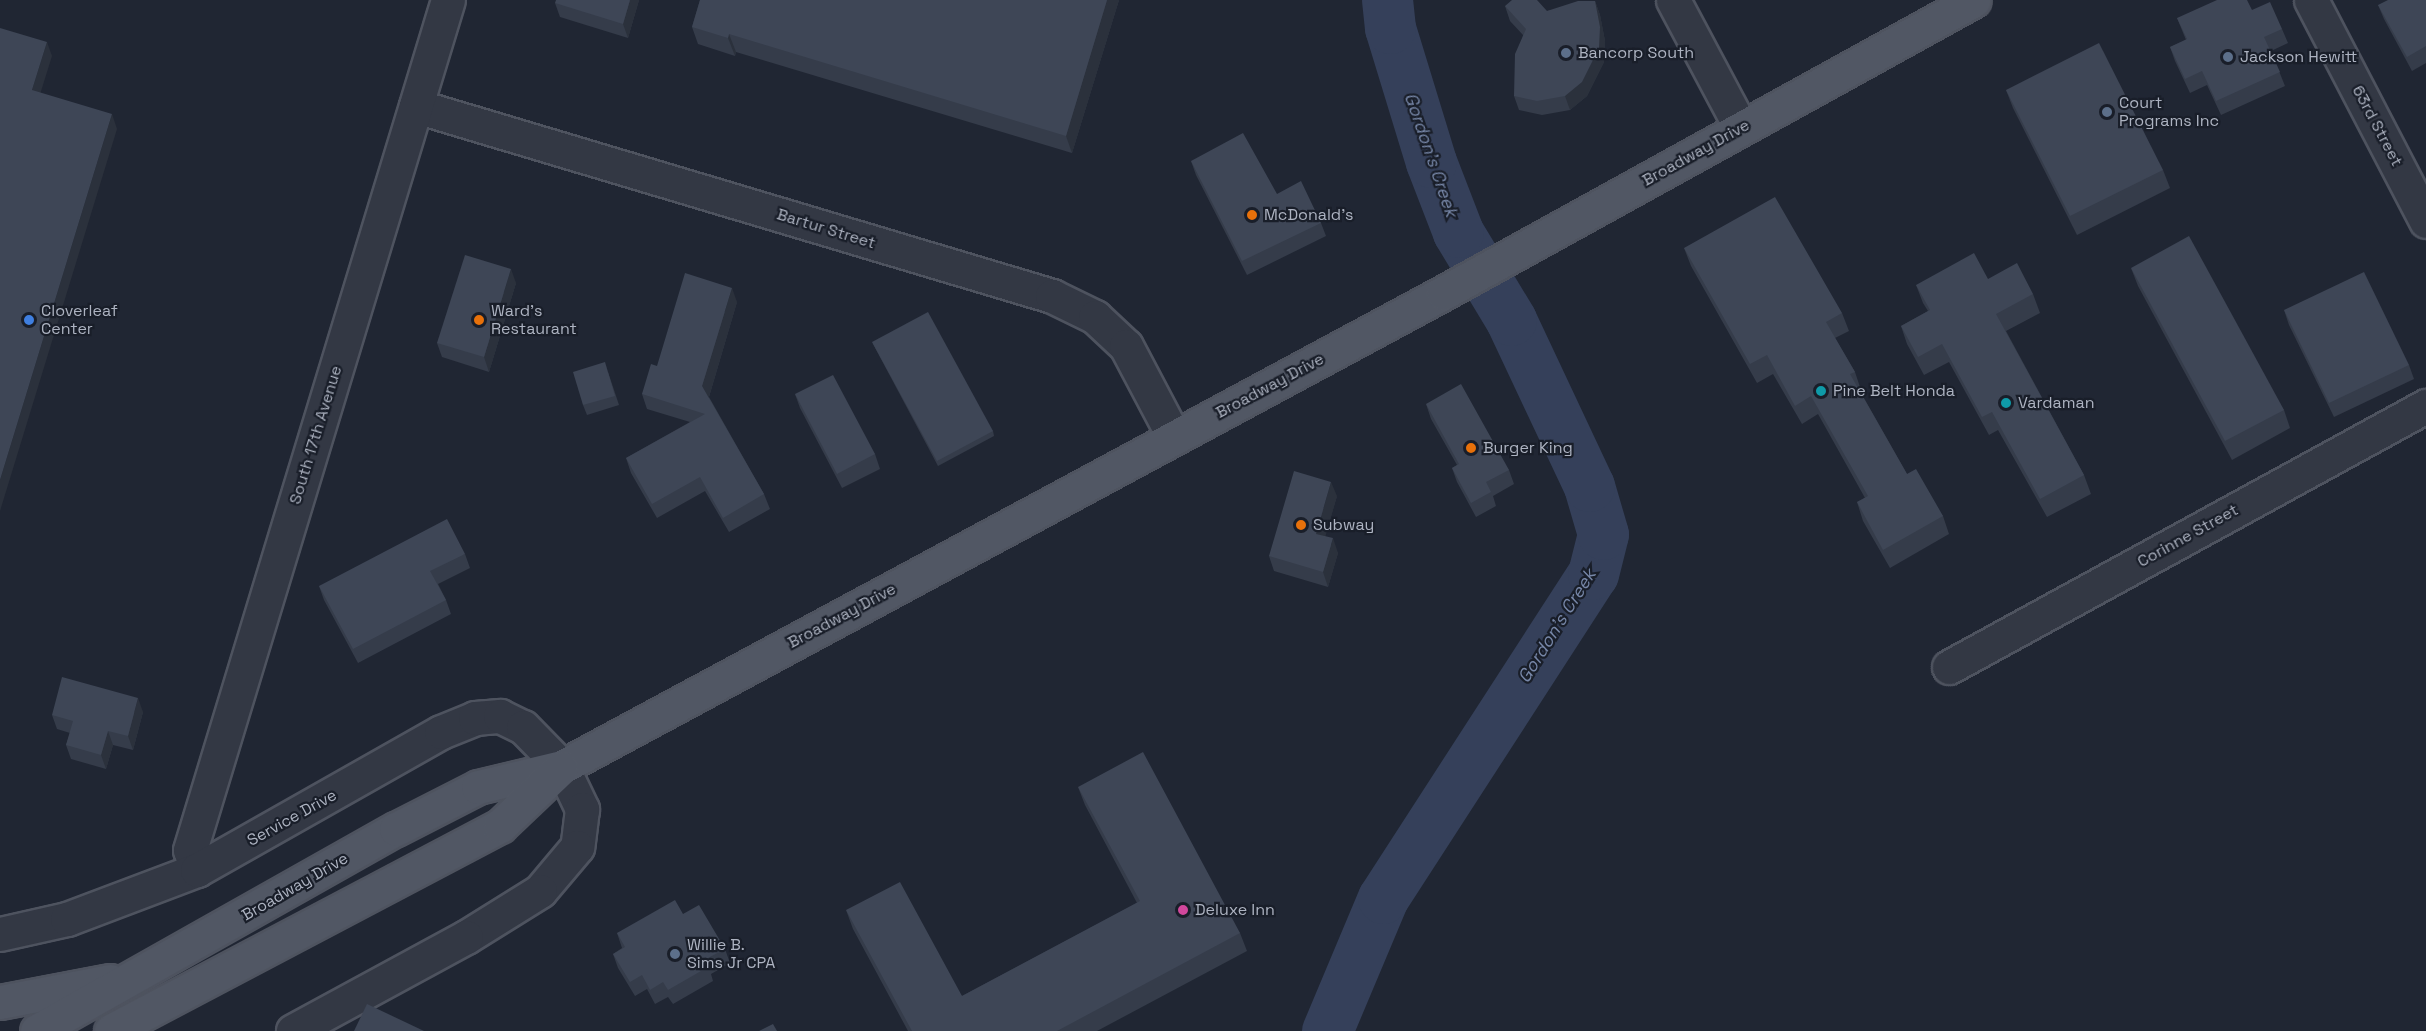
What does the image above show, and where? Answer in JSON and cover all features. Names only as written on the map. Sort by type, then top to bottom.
[{"type":"main road","name":"Broadway Drive","points":[[37,1031],[141,975],[396,829],[478,787],[562,767],[1443,292],[1974,0]]},
{"type":"main road","name":"Broadway Drive","points":[[111,1031],[500,826],[562,767]]},
{"type":"main road","points":[[0,1002],[141,975]]},
{"type":"main road","points":[[147,1031],[191,989]]},
{"type":"street","name":"South 17th Avenue","points":[[197,870],[190,850],[448,0]]},
{"type":"street","points":[[1673,0],[1741,128]]},
{"type":"street","name":"63rd Street","points":[[2311,0],[2426,221]]},
{"type":"street","name":"Bartur Street","points":[[416,106],[1052,296],[1095,317],[1126,346],[1174,437]]},
{"type":"street","name":"Corinne Street","points":[[1949,667],[2426,406]]},
{"type":"street","name":"Service Drive","points":[[0,934],[67,918],[197,870],[441,732],[486,715],[500,717],[523,728],[562,767],[582,809],[577,847],[540,891],[466,937],[293,1031]]},
{"type":"building","points":[[556,0],[630,0],[623,24],[555,3]]},
{"type":"building","points":[[700,0],[1107,0],[1066,136],[729,34],[728,38],[692,27]]},
{"type":"building","name":"Bancorp South","points":[[1512,0],[1537,0],[1547,11],[1578,1],[1595,1],[1600,27],[1599,48],[1582,82],[1565,96],[1537,101],[1514,96],[1515,54],[1526,29],[1505,6]]},
{"type":"building","name":"Jackson Hewitt","points":[[2217,0],[2247,0],[2252,10],[2270,2],[2282,29],[2264,37],[2280,72],[2216,101],[2202,71],[2185,79],[2170,47],[2187,39],[2177,18]]},
{"type":"building","points":[[2388,0],[2426,0],[2426,46],[2407,57],[2378,5]]},
{"type":"building","name":"Cloverleaf Center","points":[[0,28],[47,42],[32,90],[112,114],[0,480]]},
{"type":"building","points":[[2099,43],[2163,170],[2070,216],[2006,90]]},
{"type":"building","name":"McDonald's","points":[[1243,133],[1277,194],[1301,181],[1321,223],[1242,261],[1191,161]]},
{"type":"building","name":"Pine Belt Honda","points":[[1775,197],[1842,313],[1826,322],[1855,372],[1850,374],[1907,474],[1916,469],[1943,516],[1883,550],[1857,502],[1868,496],[1811,396],[1795,406],[1767,355],[1750,364],[1684,248]]},
{"type":"building","points":[[2189,236],[2284,410],[2225,441],[2131,268]]},
{"type":"building","name":"Vardaman","points":[[1974,253],[1988,279],[2017,263],[2033,294],[1996,314],[2084,475],[2040,499],[1992,412],[1982,417],[1942,344],[1918,357],[1901,326],[1930,310],[1916,285]]},
{"type":"building","name":"Ward's Restaurant","points":[[465,255],[511,269],[484,357],[437,343]]},
{"type":"building","points":[[2364,272],[2409,365],[2329,403],[2284,310]]},
{"type":"building","points":[[685,273],[732,288],[702,386],[764,494],[723,518],[700,477],[652,504],[626,458],[705,414],[642,394],[651,364],[657,366]]},
{"type":"building","points":[[928,312],[993,431],[937,461],[872,342]]},
{"type":"building","points":[[605,362],[615,396],[583,405],[573,372]]},
{"type":"building","points":[[833,375],[875,454],[837,474],[795,394]]},
{"type":"building","name":"Burger King","points":[[1461,384],[1509,470],[1486,482],[1491,492],[1471,503],[1452,468],[1459,464],[1426,404]]},
{"type":"building","points":[[1294,471],[1331,482],[1316,534],[1333,538],[1323,572],[1269,556]]},
{"type":"building","points":[[447,519],[465,554],[430,571],[446,600],[353,649],[319,586]]},
{"type":"building","points":[[62,677],[138,698],[128,736],[108,731],[101,755],[66,745],[73,721],[52,715]]},
{"type":"building","name":"Deluxe Inn","points":[[1143,752],[1240,933],[1057,1031],[912,1031],[846,910],[900,882],[962,996],[1140,901],[1078,787]]},
{"type":"building","name":"Willie B. Sims Jr CPA","points":[[675,900],[683,914],[699,905],[725,949],[704,960],[708,967],[668,990],[663,982],[650,990],[642,975],[630,982],[613,954],[625,947],[617,933]]},
{"type":"building","points":[[367,1004],[424,1031],[354,1031]]},
{"type":"building","points":[[773,1024],[777,1031],[759,1031]]},
{"type":"waterway","name":"Gordon's Creek","points":[[1327,1031],[1383,898],[1593,574],[1603,534],[1589,486],[1511,320],[1458,232],[1431,162],[1390,28],[1387,0]]},
{"type":"place","name":"Bancorp South","points":[[1566,53]]},
{"type":"place","name":"Jackson Hewitt","points":[[2228,57]]},
{"type":"place","name":"Court Programs Inc","points":[[2107,112]]},
{"type":"place","name":"McDonald's","points":[[1252,215]]},
{"type":"place","name":"Cloverleaf Center","points":[[29,320]]},
{"type":"place","name":"Ward's Restaurant","points":[[479,320]]},
{"type":"place","name":"Pine Belt Honda","points":[[1821,391]]},
{"type":"place","name":"Vardaman","points":[[2006,403]]},
{"type":"place","name":"Burger King","points":[[1471,448]]},
{"type":"place","name":"Subway","points":[[1301,525]]},
{"type":"place","name":"Deluxe Inn","points":[[1183,910]]},
{"type":"place","name":"Willie B. Sims Jr CPA","points":[[675,954]]}]
